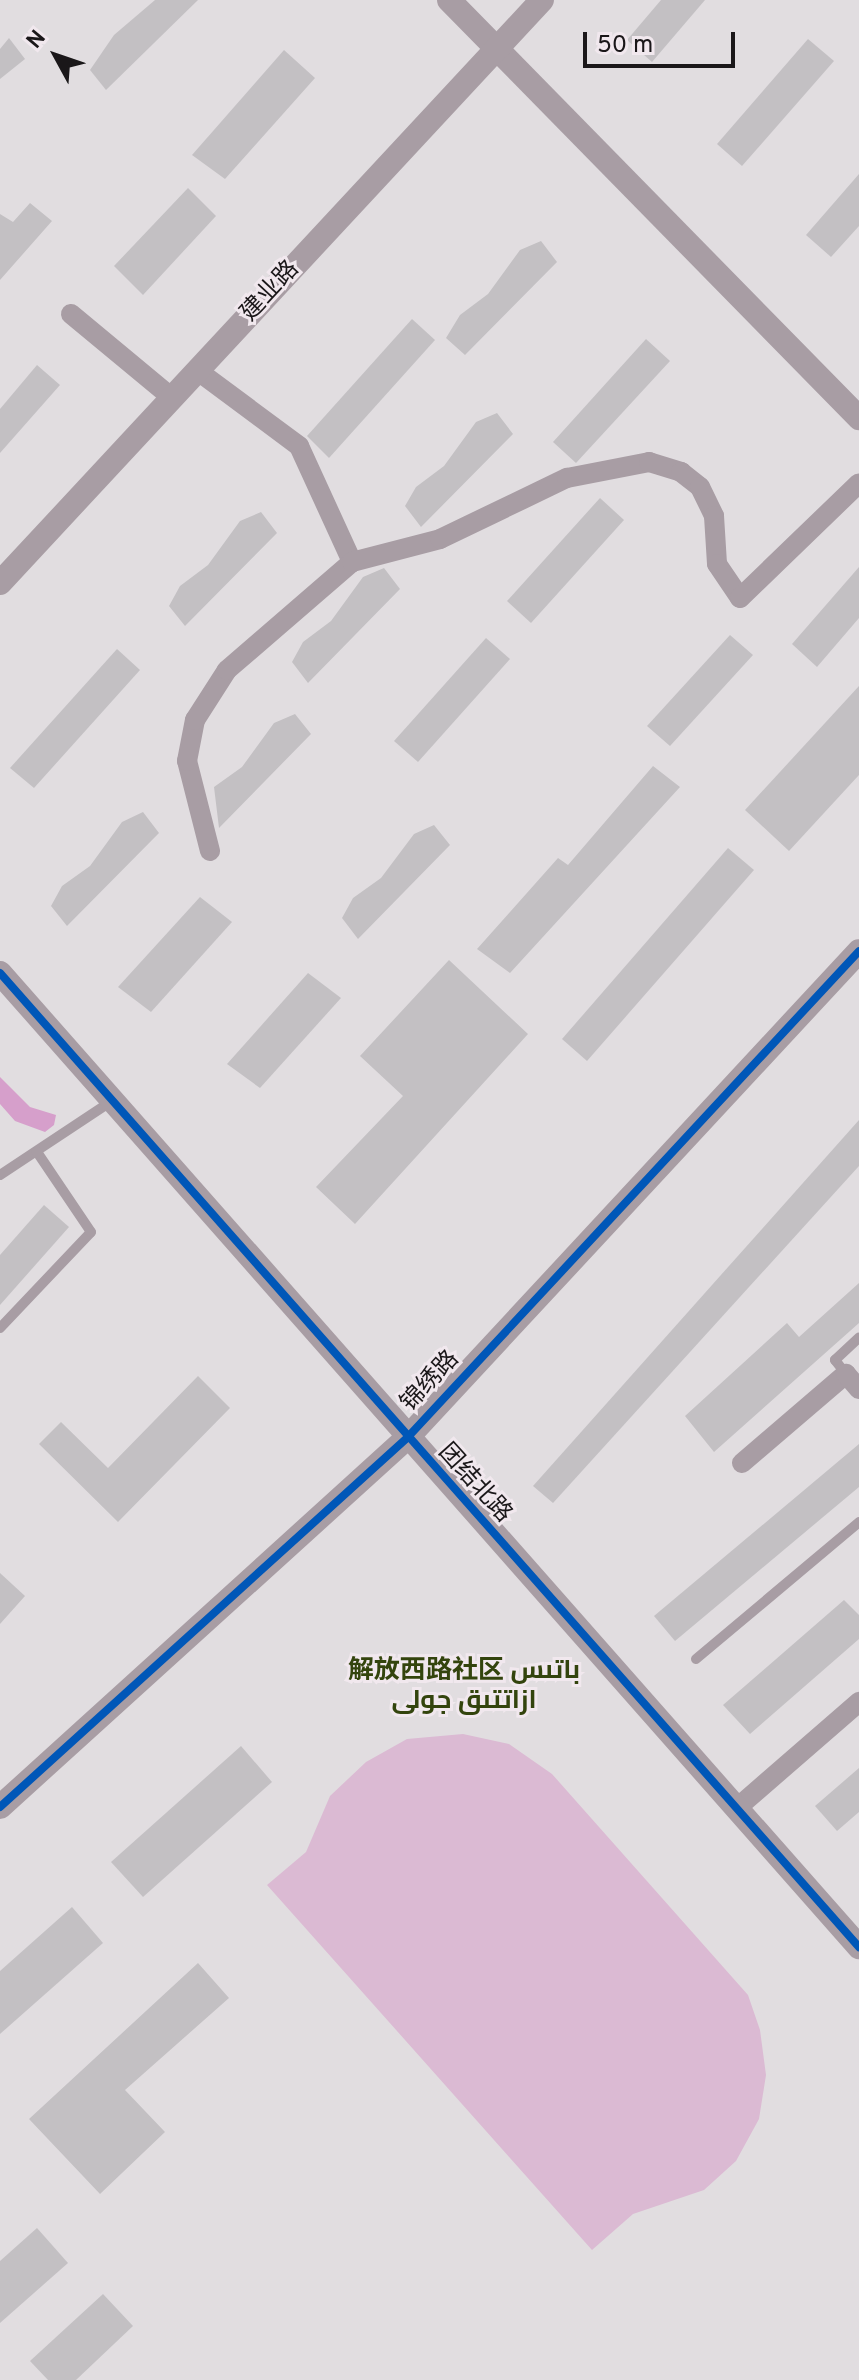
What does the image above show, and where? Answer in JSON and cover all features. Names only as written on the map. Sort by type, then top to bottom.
[{"type":"street","points":[[449,0],[859,418]]},
{"type":"street","name":"建业路","points":[[0,583],[542,0]]},
{"type":"street","points":[[71,314],[172,398]]},
{"type":"street","points":[[198,371],[299,446],[352,562]]},
{"type":"street","points":[[210,851],[187,761],[195,720],[227,670],[352,562],[440,539],[567,478],[649,462],[681,472],[700,487],[714,516],[717,564],[740,598],[859,483]]},
{"type":"street","name":"锦绣路","points":[[0,1807],[407,1438],[859,951]]},
{"type":"street","name":"团结北路","points":[[0,973],[859,1947]]},
{"type":"street","points":[[742,1463],[856,1385]]},
{"type":"street","points":[[737,1808],[859,1702]]},
{"type":"lane","points":[[0,1175],[112,1101]]},
{"type":"lane","points":[[0,1328],[91,1232],[37,1152]]},
{"type":"lane","points":[[856,1385],[835,1360],[859,1338]]},
{"type":"lane","points":[[696,1659],[859,1522]]},
{"type":"shaded area","points":[[0,1077],[30,1107],[56,1115],[54,1125],[45,1132],[15,1121],[0,1104]]},
{"type":"shaded area","points":[[463,1734],[509,1744],[552,1774],[748,1995],[760,2030],[766,2075],[759,2119],[736,2161],[704,2190],[633,2214],[592,2250],[267,1885],[306,1852],[330,1796],[366,1762],[407,1739]]},
{"type":"building","points":[[155,0],[198,0],[106,90],[90,70],[114,35]]},
{"type":"building","points":[[661,0],[705,0],[652,62],[627,40]]},
{"type":"building","points":[[9,38],[25,59],[0,79],[0,49]]},
{"type":"building","points":[[808,39],[834,61],[742,166],[717,144]]},
{"type":"building","points":[[284,50],[315,78],[225,179],[192,155]]},
{"type":"building","points":[[859,174],[859,226],[831,257],[806,235]]},
{"type":"building","points":[[188,188],[216,216],[143,295],[114,266]]},
{"type":"building","points":[[30,203],[52,221],[0,280],[0,214],[13,222]]},
{"type":"building","points":[[541,241],[557,262],[465,355],[446,338],[460,315],[488,294],[520,250]]},
{"type":"building","points":[[412,319],[435,340],[329,458],[307,436]]},
{"type":"building","points":[[646,339],[670,361],[576,463],[553,442]]},
{"type":"building","points":[[37,365],[60,385],[0,453],[0,409]]},
{"type":"building","points":[[497,413],[513,434],[421,527],[405,506],[416,487],[444,466],[476,422]]},
{"type":"building","points":[[600,498],[624,520],[531,623],[507,601]]},
{"type":"building","points":[[261,512],[277,533],[185,626],[169,606],[180,586],[208,565],[240,521]]},
{"type":"building","points":[[859,567],[859,618],[817,667],[792,644]]},
{"type":"building","points":[[384,568],[400,589],[308,683],[292,662],[303,642],[331,621],[363,577]]},
{"type":"building","points":[[730,635],[753,655],[670,746],[647,726]]},
{"type":"building","points":[[486,638],[510,659],[418,762],[394,741]]},
{"type":"building","points":[[117,649],[140,670],[34,788],[10,768]]},
{"type":"building","points":[[859,686],[859,775],[789,851],[745,810]]},
{"type":"building","points":[[295,714],[311,734],[219,828],[214,787],[242,767],[274,723]]},
{"type":"building","points":[[653,766],[680,787],[510,973],[477,949],[558,858],[568,865]]},
{"type":"building","points":[[143,812],[159,833],[67,926],[51,906],[62,886],[90,866],[122,822]]},
{"type":"building","points":[[434,825],[450,845],[358,939],[342,918],[353,898],[381,878],[414,834]]},
{"type":"building","points":[[728,848],[754,870],[587,1061],[562,1039]]},
{"type":"building","points":[[200,897],[232,922],[151,1012],[118,987]]},
{"type":"building","points":[[449,960],[528,1034],[355,1224],[316,1187],[403,1096],[360,1056]]},
{"type":"building","points":[[308,973],[341,998],[260,1088],[227,1064]]},
{"type":"building","points":[[859,1120],[859,1166],[553,1503],[533,1486]]},
{"type":"building","points":[[44,1205],[69,1227],[0,1305],[0,1255]]},
{"type":"building","points":[[859,1283],[859,1323],[714,1452],[685,1416],[787,1323],[799,1337]]},
{"type":"building","points":[[198,1376],[230,1408],[118,1522],[39,1444],[61,1422],[108,1468]]},
{"type":"building","points":[[859,1444],[859,1487],[675,1641],[654,1616]]},
{"type":"building","points":[[0,1573],[25,1596],[0,1624]]},
{"type":"building","points":[[844,1600],[859,1615],[859,1639],[750,1734],[723,1705]]},
{"type":"building","points":[[241,1746],[272,1782],[143,1897],[111,1862]]},
{"type":"building","points":[[859,1768],[859,1812],[837,1831],[815,1806]]},
{"type":"building","points":[[72,1907],[103,1943],[0,2034],[0,1971]]},
{"type":"building","points":[[198,1963],[229,1998],[125,2090],[165,2132],[100,2194],[29,2119]]},
{"type":"building","points":[[37,2228],[68,2263],[0,2323],[0,2261]]},
{"type":"building","points":[[103,2294],[133,2326],[76,2380],[48,2380],[30,2361]]},
{"type":"cycle path","points":[[0,1807],[407,1438],[859,951]]},
{"type":"cycle path","points":[[0,973],[859,1947]]},
{"type":"district","name":"解放西路社区 باتىس ازاتتىق جولى","points":[[464,1687]]}]
